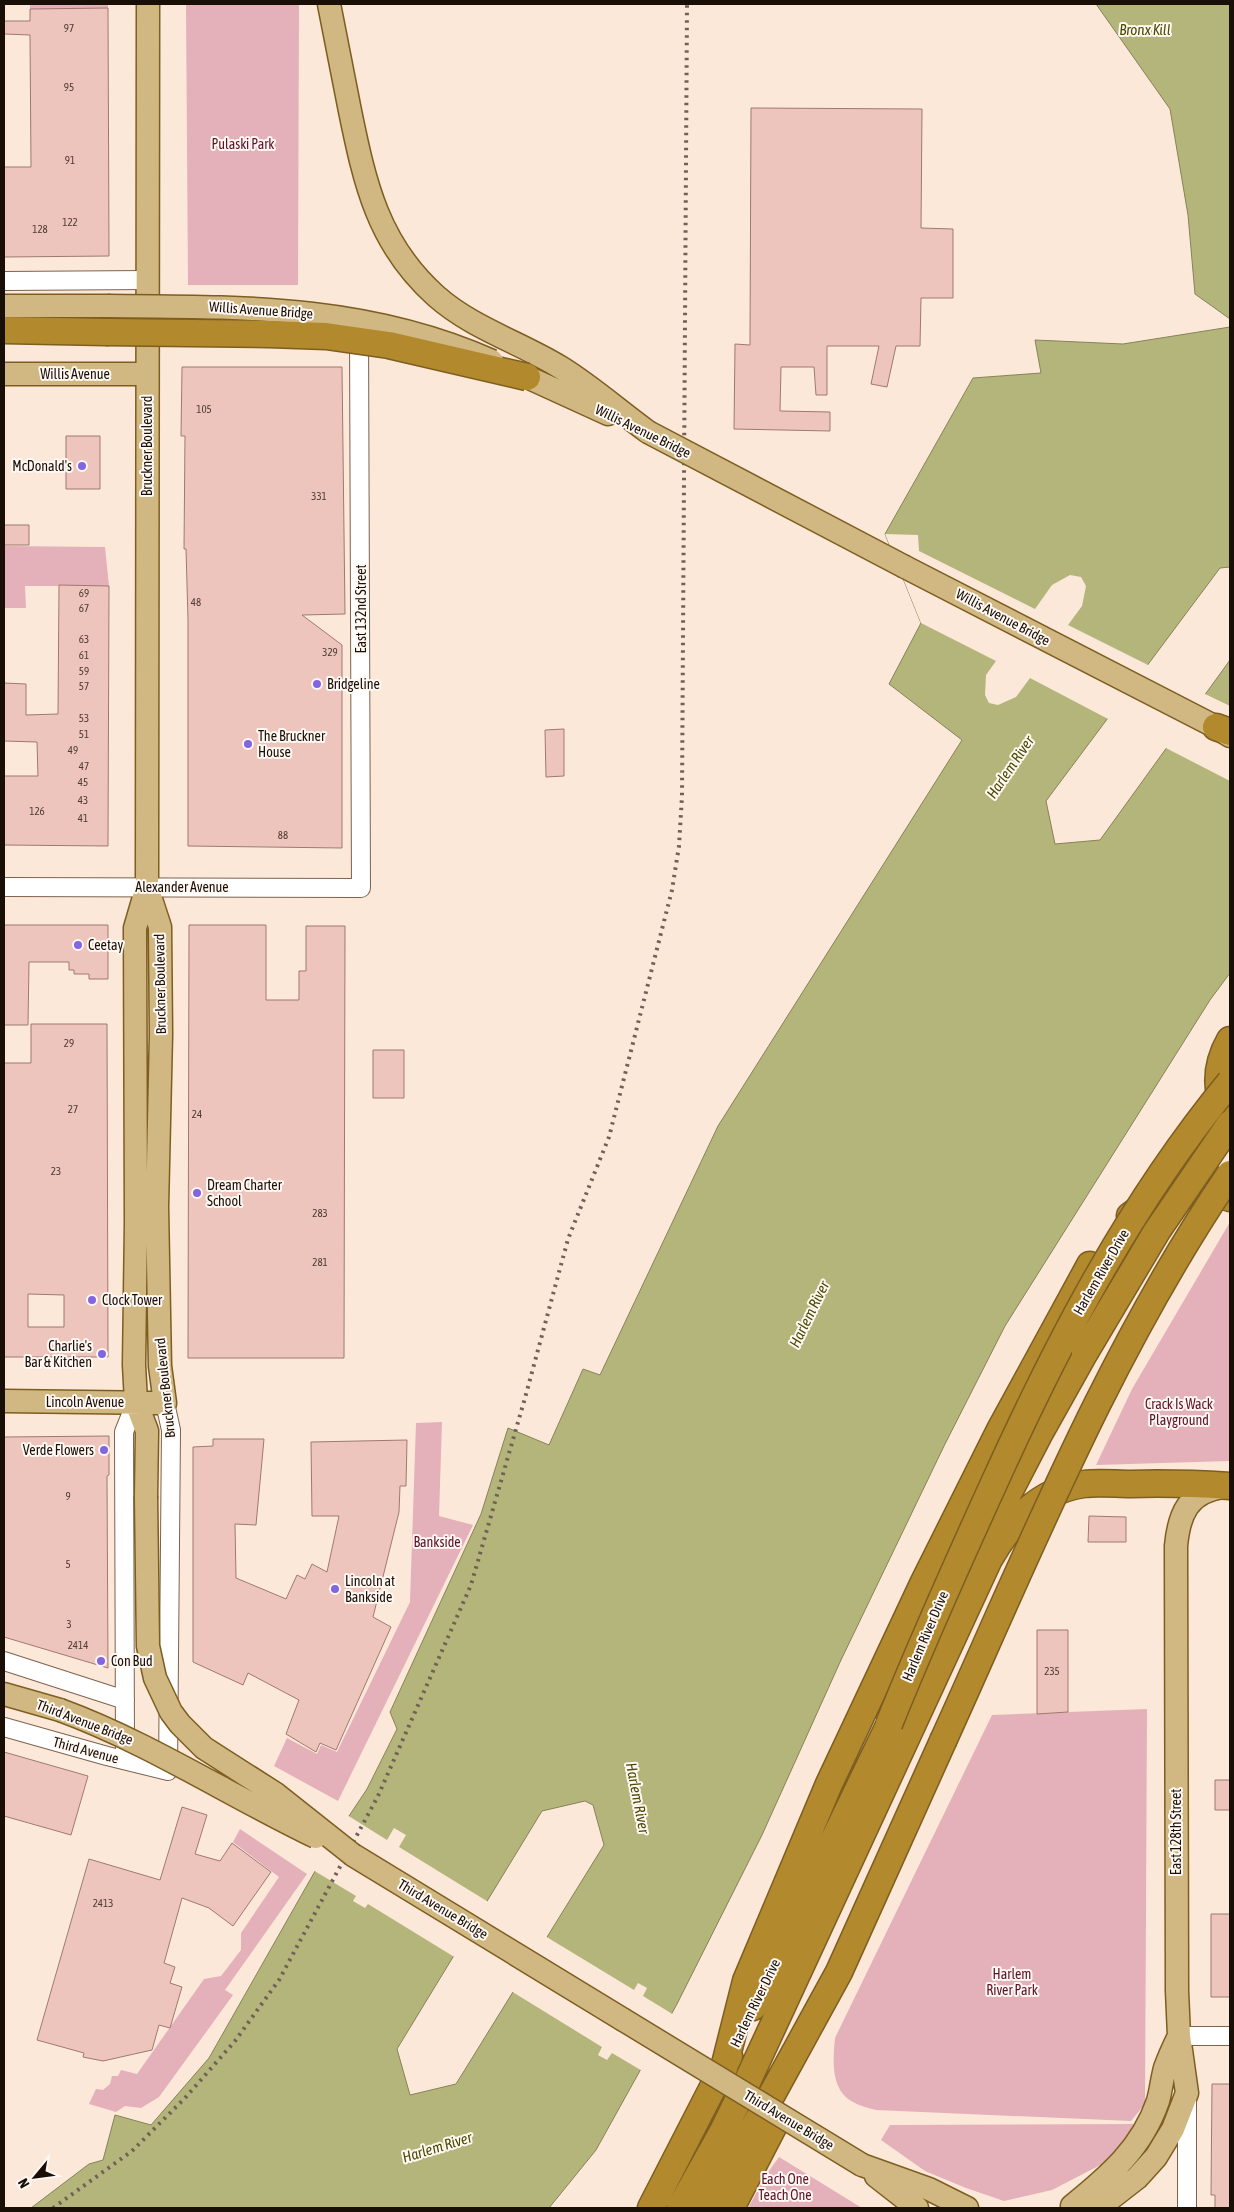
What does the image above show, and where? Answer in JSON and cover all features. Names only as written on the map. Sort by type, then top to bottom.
[{"type":"highway","points":[[4,330],[326,336],[389,345],[528,377]]},
{"type":"highway","points":[[889,1724],[949,1614],[990,1527],[1059,1398],[1157,1231],[1230,1124],[1220,1100],[1218,1089],[1222,1057],[1230,1040]]},
{"type":"highway","name":"Harlem River Drive","points":[[651,2208],[724,2068],[889,1724],[937,1608],[1019,1427],[1062,1341],[1128,1224],[1176,1153],[1230,1082]]},
{"type":"highway","points":[[731,2208],[797,2081],[839,1972],[1058,1486],[1112,1374],[1152,1300],[1230,1174]]},
{"type":"highway","points":[[724,2068],[746,1981],[803,1842],[840,1759],[1000,1430],[1095,1257],[1113,1233],[1132,1214],[1159,1200],[1180,1193],[1200,1190],[1219,1193],[1230,1198]]},
{"type":"highway","points":[[680,2208],[723,2131],[748,2080],[989,1559],[1008,1528],[1022,1513],[1039,1500],[1060,1491],[1085,1484],[1168,1483],[1230,1486]]},
{"type":"highway","points":[[704,2208],[748,2138],[839,1972]]},
{"type":"main road","name":"Bruckner Boulevard","points":[[136,1402],[135,928],[147,887],[146,280],[148,4]]},
{"type":"main road","points":[[329,4],[363,175],[370,199],[391,241],[418,278],[436,296],[459,314],[560,367],[648,432]]},
{"type":"main road","name":"Willis Avenue Bridge","points":[[4,306],[250,307],[333,315],[402,330],[464,349],[648,432],[1225,732]]},
{"type":"main road","name":"Willis Avenue","points":[[4,374],[147,374]]},
{"type":"main road","name":"Bruckner Boulevard","points":[[147,887],[160,927],[161,1035],[157,1207],[160,1366],[165,1403]]},
{"type":"main road","name":"Lincoln Avenue","points":[[4,1401],[165,1403]]},
{"type":"main road","points":[[136,1402],[147,1431],[148,1646],[155,1678],[171,1712],[204,1748],[276,1794],[353,1855]]},
{"type":"main road","name":"East 128th Street","points":[[1187,2093],[1179,2036],[1176,1546],[1179,1524],[1192,1500],[1207,1491],[1230,1486]]},
{"type":"main road","name":"Third Avenue Bridge","points":[[4,1694],[60,1710],[149,1748],[266,1814],[353,1855],[862,2165]]},
{"type":"main road","points":[[1069,2208],[1119,2166],[1139,2141],[1153,2114],[1165,2070],[1179,2036]]},
{"type":"main road","points":[[1080,2208],[1110,2199],[1147,2168],[1166,2144],[1187,2093]]},
{"type":"main road","points":[[862,2165],[917,2208]]},
{"type":"main road","points":[[862,2165],[929,2189],[967,2208]]},
{"type":"street","points":[[4,281],[146,280]]},
{"type":"street","name":"East 132nd Street","points":[[147,323],[293,324],[360,331],[361,888]]},
{"type":"street","name":"Alexander Avenue","points":[[4,887],[361,888]]},
{"type":"street","name":"Bruckner Boulevard","points":[[125,1760],[124,1432],[136,1402]]},
{"type":"street","name":"Bruckner Boulevard","points":[[165,1403],[171,1430],[168,1771]]},
{"type":"street","points":[[4,1661],[125,1700]]},
{"type":"street","name":"Third Avenue","points":[[4,1727],[168,1771]]},
{"type":"street","points":[[1179,2036],[1230,2036]]},
{"type":"street","name":"East 128th Street","points":[[1187,2093],[1187,2208]]},
{"type":"green space","points":[[30,4],[108,4],[108,9],[30,9]]},
{"type":"green space","name":"Pulaski Park","points":[[186,4],[299,4],[298,285],[188,285]]},
{"type":"green space","points":[[4,546],[105,547],[109,586],[25,586],[26,608],[4,608]]},
{"type":"green space","name":"Crack Is Wack Playground","points":[[1230,1222],[1230,1461],[1096,1465],[1132,1389]]},
{"type":"green space","name":"Bankside","points":[[442,1422],[439,1516],[473,1525],[338,1801],[274,1766],[287,1738],[317,1754],[321,1745],[337,1752],[410,1602],[416,1423]]},
{"type":"green space","name":"Harlem River Park","points":[[1147,1709],[1145,2104],[1131,2121],[876,2110],[858,2105],[846,2097],[840,2090],[835,2074],[835,2038],[992,1715]]},
{"type":"green space","points":[[240,1829],[307,1874],[225,1990],[233,1995],[159,2097],[141,2108],[125,2106],[116,2112],[89,2104],[96,2089],[103,2090],[110,2084],[112,2076],[118,2076],[121,2070],[137,2074],[204,1979],[221,1976],[241,1950],[241,1933],[279,1877],[233,1842]]},
{"type":"green space","points":[[1135,2124],[1110,2160],[1052,2190],[1004,2201],[925,2171],[881,2140],[890,2125]]},
{"type":"green space","name":"Each One Teach One","points":[[779,2157],[862,2208],[748,2208],[766,2175]]},
{"type":"water","name":"Bronx Kill","points":[[1096,4],[1230,4],[1230,319],[1195,294],[1188,215],[1170,109]]},
{"type":"water","name":"Harlem River","points":[[1230,327],[1230,567],[1220,568],[1046,801],[1055,844],[1100,840],[1230,660],[1230,973],[1210,1000],[1005,1326],[945,1444],[841,1660],[762,1835],[677,2004],[596,2150],[549,2208],[31,2208],[89,2164],[103,2160],[115,2115],[151,2125],[209,2058],[331,1843],[367,1789],[397,1729],[390,1712],[481,1514],[508,1428],[549,1445],[583,1369],[600,1375],[718,1126],[962,740],[889,684],[921,623],[885,534],[973,378],[1041,373],[1035,340],[1123,344]],"holes":[[[585,1801],[593,1805],[604,1845],[456,2084],[410,2095],[397,2049],[542,1811]]]},
{"type":"pier","points":[[885,534],[918,535],[919,551],[1035,609],[1052,585],[1070,575],[1081,577],[1086,586],[1082,606],[1068,625],[1150,666],[1110,720],[1030,678],[1016,697],[998,705],[989,703],[985,695],[986,675],[996,661],[921,623]]},
{"type":"pier","points":[[1203,693],[1230,706],[1230,781],[1164,747]]},
{"type":"pier","points":[[347,1815],[387,1840],[394,1828],[406,1835],[399,1847],[490,1903],[456,1958],[368,1904],[365,1908],[353,1901],[356,1896],[313,1870]]},
{"type":"pier","points":[[545,1936],[634,1990],[638,1983],[647,1988],[643,1996],[674,2015],[644,2072],[612,2053],[607,2060],[598,2055],[602,2047],[511,1991]]},
{"type":"building","points":[[108,8],[109,256],[4,257],[4,167],[31,167],[30,35],[4,34],[4,21],[30,21],[30,9]]},
{"type":"building","points":[[751,108],[922,109],[921,228],[953,229],[953,298],[921,298],[920,346],[896,346],[887,387],[871,384],[879,346],[827,346],[827,395],[816,395],[814,367],[781,367],[780,411],[830,412],[830,431],[734,429],[735,344],[750,345]]},
{"type":"building","points":[[182,367],[342,367],[345,614],[302,615],[342,645],[342,848],[188,846],[188,620],[186,549],[184,549],[185,436],[181,436]]},
{"type":"building","points":[[66,436],[100,436],[100,489],[66,489]]},
{"type":"building","points":[[4,525],[29,525],[29,545],[4,545]]},
{"type":"building","points":[[59,585],[109,586],[108,846],[4,845],[4,776],[38,776],[37,742],[4,741],[4,683],[26,684],[26,715],[58,714]]},
{"type":"building","points":[[564,729],[564,776],[546,777],[545,730]]},
{"type":"building","points":[[4,925],[108,925],[108,979],[89,979],[89,974],[74,974],[74,970],[69,970],[69,962],[29,962],[28,1025],[4,1025]]},
{"type":"building","points":[[189,925],[266,925],[266,1000],[299,1000],[299,971],[306,971],[306,926],[345,926],[344,1358],[188,1358]]},
{"type":"building","points":[[31,1024],[107,1024],[108,1357],[4,1357],[4,1063],[31,1063]],"holes":[[[28,1294],[64,1295],[64,1327],[28,1327]]]},
{"type":"building","points":[[373,1050],[404,1050],[404,1098],[373,1098]]},
{"type":"building","points":[[109,1436],[109,1475],[107,1476],[108,1668],[4,1637],[4,1437]]},
{"type":"building","name":"Lincoln at Bankside","points":[[213,1439],[264,1439],[256,1525],[235,1524],[236,1578],[286,1599],[297,1575],[305,1579],[312,1564],[327,1572],[339,1516],[312,1516],[311,1442],[407,1440],[406,1486],[400,1486],[399,1512],[373,1617],[391,1627],[336,1750],[320,1743],[316,1752],[286,1734],[299,1700],[248,1673],[243,1685],[193,1662],[193,1447],[213,1446]]},
{"type":"building","points":[[1089,1516],[1126,1517],[1126,1542],[1088,1542]]},
{"type":"building","points":[[1037,1630],[1068,1630],[1068,1712],[1037,1714]]},
{"type":"building","points":[[4,1752],[88,1776],[71,1835],[4,1816]]},
{"type":"building","points":[[1215,1780],[1230,1780],[1230,1810],[1215,1810]]},
{"type":"building","points":[[182,1807],[207,1815],[195,1854],[220,1861],[232,1843],[271,1872],[233,1926],[209,1908],[182,1898],[164,1963],[175,1967],[170,1983],[182,1987],[170,2028],[159,2025],[152,2050],[103,2061],[83,2057],[84,2053],[37,2040],[89,1859],[160,1880]]},
{"type":"building","points":[[1211,1914],[1230,1914],[1230,1997],[1211,1997]]},
{"type":"building","points":[[1212,2084],[1230,2084],[1230,2208],[1215,2208],[1215,2195],[1211,2195]]},
{"type":"railway","points":[[53,2208],[132,2151],[185,2098],[235,2041],[279,1980],[378,1796],[471,1585],[525,1398],[568,1239],[609,1137],[672,890],[679,846],[682,796],[687,4]]},
{"type":"place","name":"McDonald's","points":[[82,466]]},
{"type":"place","name":"Bridgeline","points":[[317,684]]},
{"type":"place","name":"The Bruckner House","points":[[248,744]]},
{"type":"place","name":"Ceetay","points":[[78,945]]},
{"type":"place","name":"Dream Charter School","points":[[197,1193]]},
{"type":"place","name":"Clock Tower","points":[[92,1300]]},
{"type":"place","name":"Charlie's Bar & Kitchen","points":[[102,1354]]},
{"type":"place","name":"Verde Flowers","points":[[104,1450]]},
{"type":"place","name":"Lincoln at Bankside","points":[[335,1589]]},
{"type":"place","name":"Con Bud","points":[[101,1661]]}]
